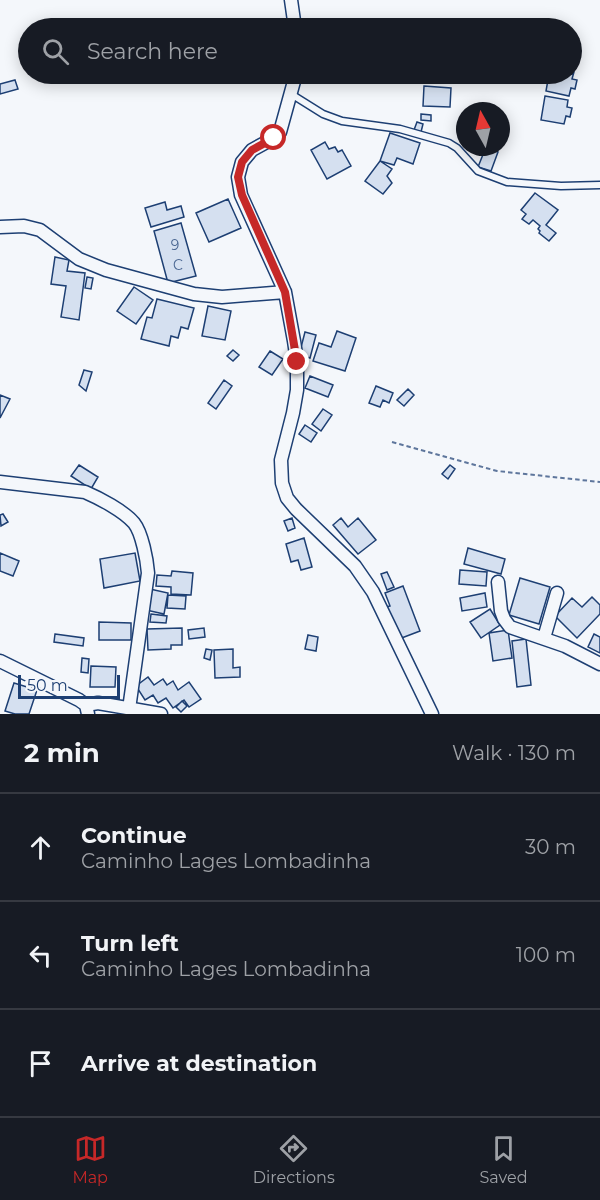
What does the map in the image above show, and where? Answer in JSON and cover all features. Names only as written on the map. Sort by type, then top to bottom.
[{"type":"street","points":[[291,0],[294,18]]},
{"type":"street","points":[[292,84],[280,132],[274,138],[252,150],[242,162],[238,177],[242,195],[285,292],[297,362],[293,413],[281,460],[282,483],[287,498],[296,509],[355,566],[373,592],[432,714]]},
{"type":"street","points":[[0,227],[24,226],[40,230],[79,259],[106,270],[194,294],[222,297],[285,292]]},
{"type":"street","points":[[0,482],[85,492],[98,497],[136,525],[148,573],[129,709]]},
{"type":"street","points":[[498,582],[501,610],[510,627],[565,646],[600,664]]},
{"type":"street","points":[[544,638],[557,593]]},
{"type":"street","points":[[0,661],[79,700],[87,710],[98,704],[161,714]]},
{"type":"lane","points":[[289,94],[324,114],[342,121],[400,129],[449,143],[457,148],[478,171],[507,182],[561,186],[600,185]]},
{"type":"path","points":[[392,442],[497,471],[600,482]]},
{"type":"building","points":[[15,80],[18,89],[0,94],[0,84]]},
{"type":"building","points":[[547,84],[576,84],[575,89],[571,88],[569,96],[546,91]]},
{"type":"building","points":[[424,86],[451,88],[450,107],[423,106]]},
{"type":"building","points":[[545,96],[568,100],[567,107],[572,108],[570,117],[566,116],[564,124],[541,120]]},
{"type":"building","points":[[421,114],[431,115],[431,121],[421,120]]},
{"type":"building","points":[[417,122],[423,124],[421,132],[414,130]]},
{"type":"building","points":[[390,133],[420,143],[413,164],[397,158],[394,165],[380,161]]},
{"type":"building","points":[[325,142],[329,149],[335,147],[338,152],[342,150],[351,166],[327,179],[311,150]]},
{"type":"building","points":[[482,156],[497,156],[491,171],[478,167]]},
{"type":"building","points":[[380,161],[392,169],[387,176],[392,183],[383,194],[365,181]]},
{"type":"building","points":[[535,193],[558,210],[546,225],[556,233],[549,241],[539,233],[540,226],[533,220],[529,224],[522,219],[526,214],[521,210]]},
{"type":"building","points":[[228,199],[241,228],[209,242],[196,213]]},
{"type":"building","points":[[165,202],[167,210],[181,206],[184,217],[151,227],[145,208]]},
{"type":"building","points":[[181,223],[196,276],[168,283],[154,231]]},
{"type":"building","points":[[55,257],[69,260],[67,271],[85,273],[79,320],[61,317],[66,286],[51,284]]},
{"type":"building","points":[[87,277],[93,278],[91,289],[85,288]]},
{"type":"building","points":[[134,287],[153,300],[136,324],[117,311]]},
{"type":"building","points":[[157,299],[194,308],[188,329],[181,327],[178,338],[171,336],[169,346],[141,339],[147,317],[152,318]]},
{"type":"building","points":[[208,306],[231,311],[225,340],[202,336]]},
{"type":"building","points":[[337,331],[356,338],[345,371],[313,361],[319,343],[331,347]]},
{"type":"building","points":[[305,332],[316,335],[310,358],[299,355]]},
{"type":"building","points":[[233,350],[239,355],[233,361],[227,356]]},
{"type":"building","points":[[270,351],[283,359],[272,375],[259,367]]},
{"type":"building","points":[[84,370],[92,372],[86,391],[79,385]]},
{"type":"building","points":[[310,376],[333,385],[328,397],[305,388]]},
{"type":"building","points":[[224,380],[232,386],[216,409],[208,403]]},
{"type":"building","points":[[376,386],[393,393],[389,403],[383,400],[380,407],[369,403]]},
{"type":"building","points":[[408,389],[414,395],[404,406],[397,400]]},
{"type":"building","points":[[0,395],[10,399],[0,418]]},
{"type":"building","points":[[323,409],[332,415],[321,431],[312,424]]},
{"type":"building","points":[[305,425],[317,433],[311,442],[299,434]]},
{"type":"building","points":[[79,465],[98,477],[91,489],[71,476]]},
{"type":"building","points":[[450,465],[455,469],[448,479],[442,474]]},
{"type":"building","points":[[3,514],[8,522],[1,526],[0,515]]},
{"type":"building","points":[[292,518],[295,528],[288,531],[284,521]]},
{"type":"building","points":[[341,518],[348,527],[358,518],[376,540],[358,554],[333,525]]},
{"type":"building","points":[[304,538],[312,567],[301,570],[298,560],[291,562],[286,544]]},
{"type":"building","points":[[468,548],[505,559],[501,574],[464,564]]},
{"type":"building","points":[[0,553],[19,561],[13,576],[0,571]]},
{"type":"building","points":[[135,553],[140,581],[104,588],[100,559]]},
{"type":"building","points":[[460,570],[487,572],[486,586],[459,584]]},
{"type":"building","points":[[172,571],[193,573],[191,595],[171,594],[171,587],[156,586],[157,575],[171,576]]},
{"type":"building","points":[[387,572],[394,587],[387,590],[381,574]]},
{"type":"building","points":[[520,578],[550,587],[539,624],[509,615]]},
{"type":"building","points":[[403,586],[420,631],[399,639],[386,607],[390,606],[385,593]]},
{"type":"building","points":[[150,589],[168,593],[164,614],[146,610]]},
{"type":"building","points":[[485,593],[487,607],[462,611],[460,598]]},
{"type":"building","points":[[168,595],[186,596],[185,609],[167,608]]},
{"type":"building","points":[[592,597],[600,605],[600,614],[577,638],[555,616],[572,598],[582,607]]},
{"type":"building","points":[[490,609],[500,625],[481,638],[470,622]]},
{"type":"building","points":[[151,614],[167,616],[166,623],[150,622]]},
{"type":"building","points":[[99,622],[131,623],[131,640],[99,640]]},
{"type":"building","points":[[182,628],[182,645],[171,645],[171,649],[148,650],[147,629]]},
{"type":"building","points":[[204,628],[205,637],[189,639],[188,630]]},
{"type":"building","points":[[508,630],[512,658],[493,661],[489,633]]},
{"type":"building","points":[[55,634],[84,638],[83,646],[54,642]]},
{"type":"building","points":[[594,634],[600,637],[600,653],[588,647]]},
{"type":"building","points":[[308,635],[318,637],[316,651],[305,649]]},
{"type":"building","points":[[526,639],[531,685],[517,687],[512,641]]},
{"type":"building","points":[[206,649],[212,650],[210,660],[204,658]]},
{"type":"building","points":[[233,649],[233,668],[240,667],[240,677],[215,678],[214,650]]},
{"type":"building","points":[[82,658],[89,659],[88,673],[81,672]]},
{"type":"building","points":[[91,666],[116,667],[115,687],[90,687]]},
{"type":"building","points":[[148,677],[154,685],[163,679],[167,685],[173,681],[178,690],[189,682],[201,699],[189,707],[184,700],[173,708],[166,698],[158,703],[153,695],[145,700],[136,686]]},
{"type":"building","points":[[14,683],[37,690],[29,714],[5,711]]},
{"type":"building","points":[[182,701],[187,706],[181,712],[176,707]]},
{"type":"route","points":[[274,138],[252,150],[242,162],[238,177],[242,195],[285,292],[297,362]]}]
